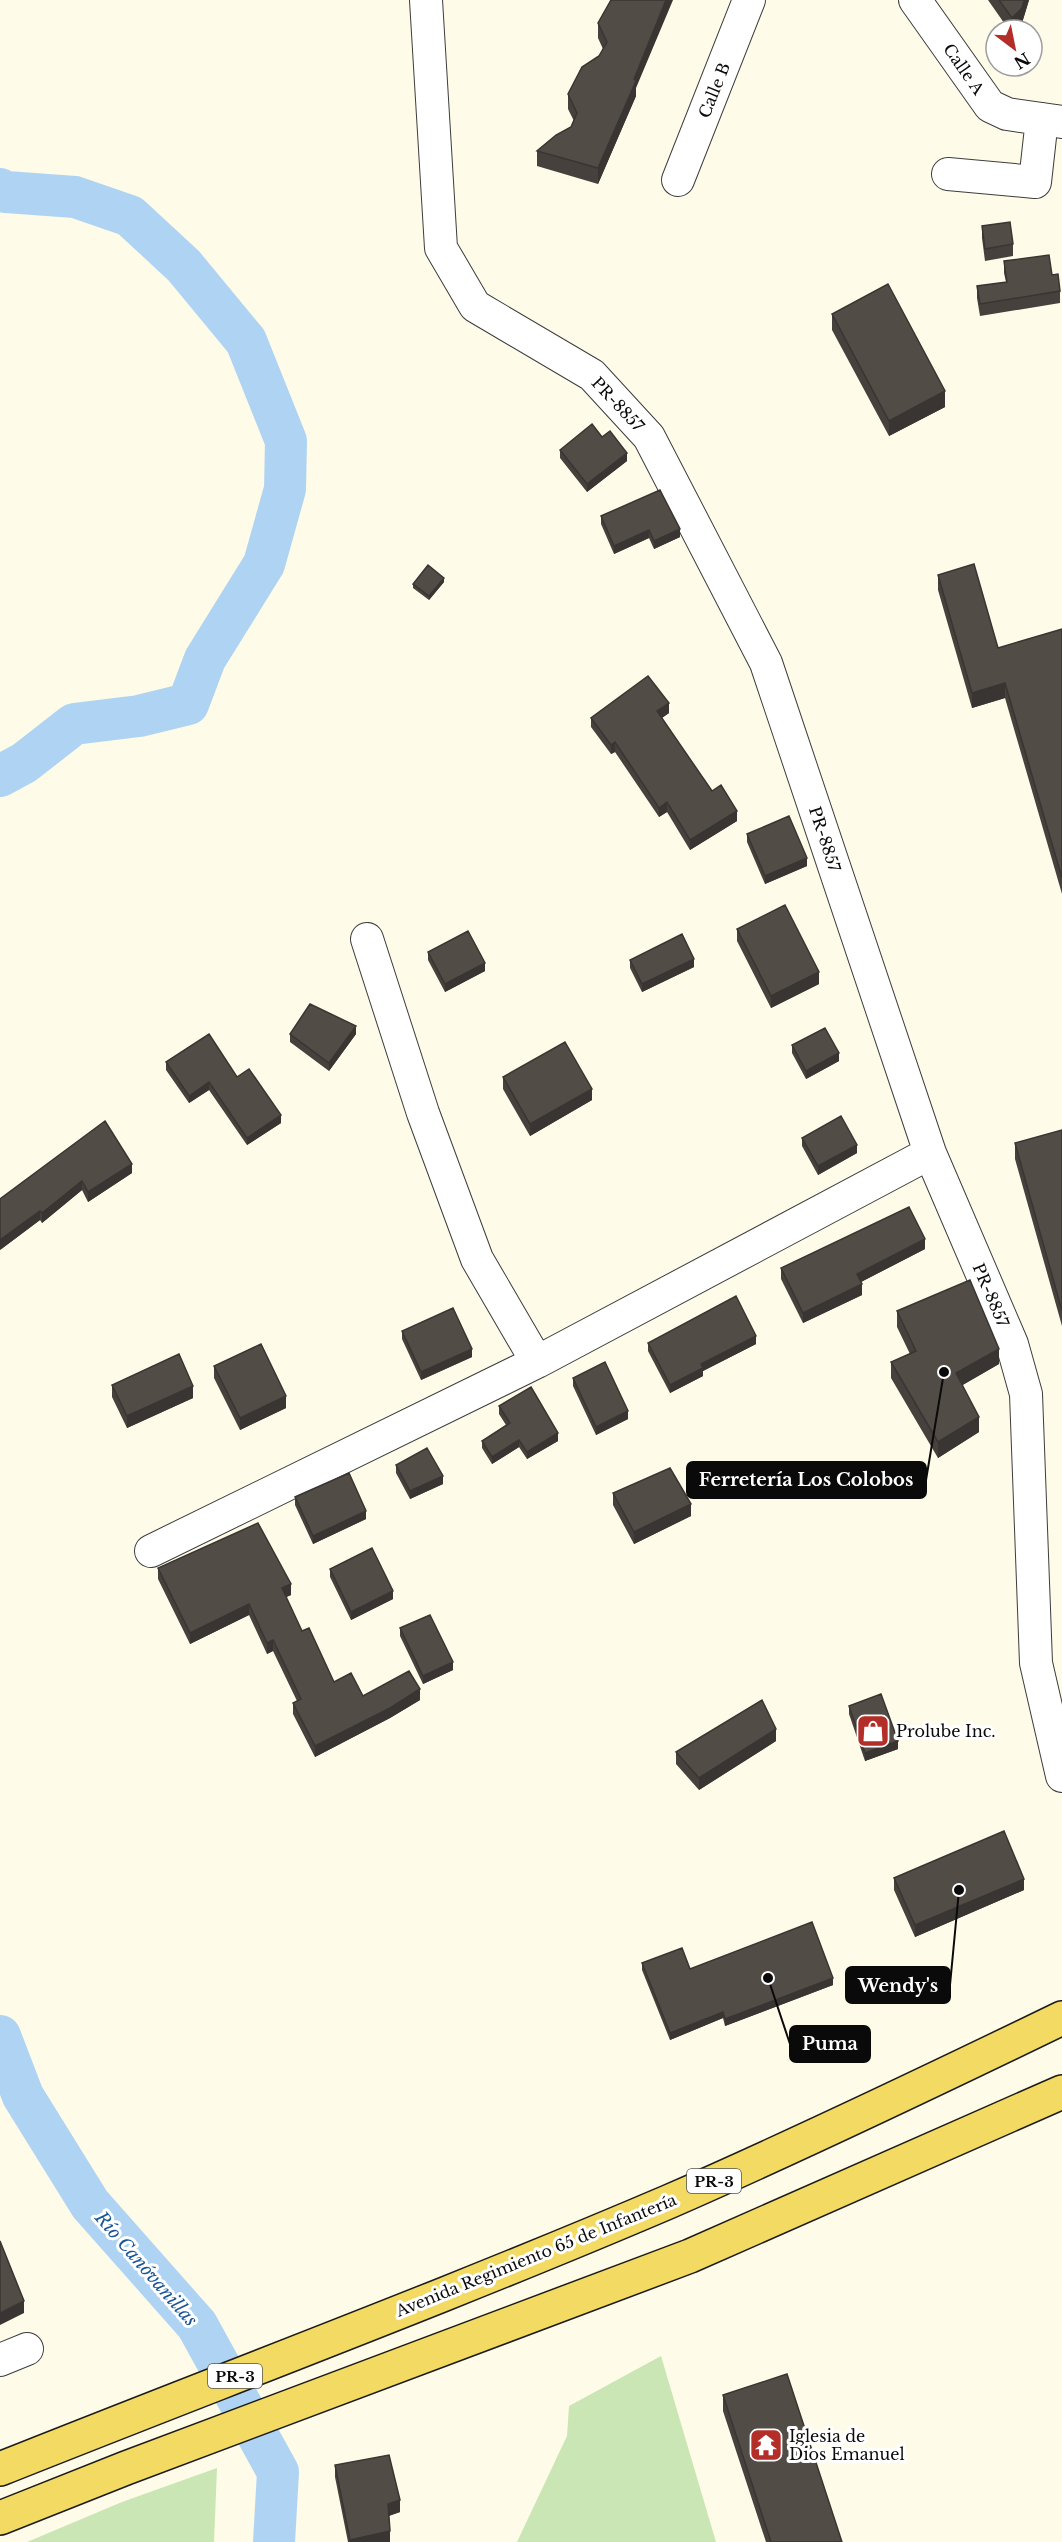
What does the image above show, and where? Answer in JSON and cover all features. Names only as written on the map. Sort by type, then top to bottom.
[{"type":"main road","name":"Avenida Regimiento 65 de Infantería","points":[[0,2469],[367,2325],[679,2197],[901,2096],[1059,2016]]},
{"type":"main road","points":[[0,2518],[388,2368],[690,2256],[1062,2092]]},
{"type":"street","name":"PR-8857","points":[[426,0],[441,248],[475,306],[592,375],[649,437],[766,663],[930,1154],[1012,1344],[1026,1394],[1036,1663],[1055,1715],[1062,1776]]},
{"type":"street","name":"Calle B","points":[[678,180],[750,0]]},
{"type":"street","name":"Calle A","points":[[915,0],[990,106],[1007,114],[1052,121]]},
{"type":"street","points":[[948,174],[1035,182],[1052,121]]},
{"type":"street","points":[[368,939],[423,1113],[477,1259],[537,1362]]},
{"type":"street","points":[[151,1551],[537,1362],[930,1154]]},
{"type":"green space","points":[[661,2356],[716,2542],[517,2542],[567,2436],[569,2406]]},
{"type":"green space","points":[[217,2468],[214,2542],[27,2542],[122,2502]]},
{"type":"building","points":[[611,0],[666,0],[634,79],[636,81],[598,168],[537,151],[556,135],[571,127],[577,113],[568,94],[582,67],[599,56],[607,42],[598,23]]},
{"type":"building","points":[[999,0],[1024,0],[1022,8],[1012,18]]},
{"type":"building","points":[[1010,222],[1013,244],[985,249],[982,226]]},
{"type":"building","points":[[1049,255],[1052,275],[1058,274],[1060,291],[980,304],[977,286],[1007,282],[1004,261]]},
{"type":"building","points":[[888,284],[945,391],[889,421],[832,314]]},
{"type":"building","points":[[592,424],[602,437],[610,431],[627,453],[587,484],[560,450]]},
{"type":"building","points":[[660,490],[680,529],[654,541],[649,530],[614,546],[601,516]]},
{"type":"building","points":[[974,564],[998,648],[1062,629],[1062,878],[1005,683],[972,693],[938,575]]},
{"type":"building","points":[[428,565],[444,578],[429,596],[413,584]]},
{"type":"building","points":[[648,676],[669,703],[657,711],[712,791],[721,785],[737,811],[690,840],[667,802],[659,808],[615,742],[611,745],[591,718]]},
{"type":"building","points":[[789,816],[807,858],[765,876],[747,834]]},
{"type":"building","points":[[785,905],[819,972],[771,996],[737,929]]},
{"type":"building","points":[[468,931],[485,963],[445,984],[428,952]]},
{"type":"building","points":[[682,934],[694,959],[642,984],[630,960]]},
{"type":"building","points":[[310,1004],[356,1026],[329,1063],[290,1034]]},
{"type":"building","points":[[825,1028],[839,1053],[806,1071],[792,1045]]},
{"type":"building","points":[[209,1034],[237,1077],[249,1069],[281,1115],[247,1138],[209,1082],[189,1096],[166,1062]]},
{"type":"building","points":[[565,1042],[592,1089],[530,1124],[503,1077]]},
{"type":"building","points":[[841,1116],[857,1145],[818,1166],[802,1138]]},
{"type":"building","points":[[105,1121],[132,1164],[88,1192],[82,1181],[42,1213],[40,1211],[0,1240],[0,1199]]},
{"type":"building","points":[[1062,1130],[1062,1311],[1015,1143]]},
{"type":"building","points":[[909,1207],[925,1239],[857,1274],[862,1284],[803,1313],[781,1268]]},
{"type":"building","points":[[970,1280],[999,1349],[956,1373],[979,1417],[938,1442],[891,1362],[916,1351],[897,1311]]},
{"type":"building","points":[[736,1296],[756,1336],[701,1364],[703,1368],[670,1385],[648,1343]]},
{"type":"building","points":[[453,1308],[472,1349],[421,1372],[402,1331]]},
{"type":"building","points":[[261,1344],[286,1396],[240,1418],[214,1366]]},
{"type":"building","points":[[179,1354],[193,1386],[127,1416],[112,1385]]},
{"type":"building","points":[[605,1362],[628,1411],[596,1427],[573,1378]]},
{"type":"building","points":[[531,1387],[558,1433],[527,1452],[519,1440],[492,1457],[482,1441],[510,1423],[499,1406]]},
{"type":"building","points":[[427,1448],[443,1476],[410,1491],[396,1465]]},
{"type":"building","points":[[670,1468],[691,1504],[634,1532],[613,1493]]},
{"type":"building","points":[[349,1473],[366,1511],[313,1536],[295,1497]]},
{"type":"building","points":[[258,1523],[291,1584],[282,1588],[302,1631],[309,1628],[334,1682],[351,1673],[363,1696],[409,1671],[420,1689],[390,1708],[315,1746],[293,1703],[301,1699],[273,1640],[267,1643],[249,1604],[190,1633],[158,1568]]},
{"type":"building","points":[[372,1548],[393,1591],[351,1612],[330,1569]]},
{"type":"building","points":[[430,1615],[453,1662],[423,1676],[400,1628]]},
{"type":"building","name":"Prolube Inc.","points":[[881,1694],[898,1741],[865,1753],[849,1706]]},
{"type":"building","points":[[762,1700],[776,1729],[699,1778],[676,1752]]},
{"type":"building","points":[[1004,1831],[1024,1879],[915,1925],[894,1878]]},
{"type":"building","points":[[812,1922],[833,1978],[725,2019],[723,2012],[670,2033],[642,1963],[682,1948],[690,1969]]},
{"type":"building","points":[[0,2241],[24,2301],[0,2313]]},
{"type":"building","points":[[787,2374],[842,2542],[771,2542],[723,2395]]},
{"type":"building","points":[[389,2455],[400,2500],[388,2504],[390,2531],[350,2540],[335,2465]]},
{"type":"waterway","name":"Río Canóvanillas","points":[[0,189],[6,192],[75,197],[130,216],[184,266],[246,341],[286,441],[285,489],[264,564],[205,659],[188,704],[139,716],[74,724],[24,763],[0,776]]},
{"type":"waterway","name":"Río Canóvanillas","points":[[0,2036],[23,2096],[90,2204],[197,2325],[278,2472],[274,2542]]},
{"type":"place","name":"Ferretería Los Colobos","points":[[944,1372]]},
{"type":"place","name":"Prolube Inc.","points":[[873,1731]]},
{"type":"place","name":"Wendy's","points":[[959,1890]]},
{"type":"place","name":"Puma","points":[[768,1978]]},
{"type":"place","name":"Iglesia de Dios Emanuel","points":[[766,2445]]}]
